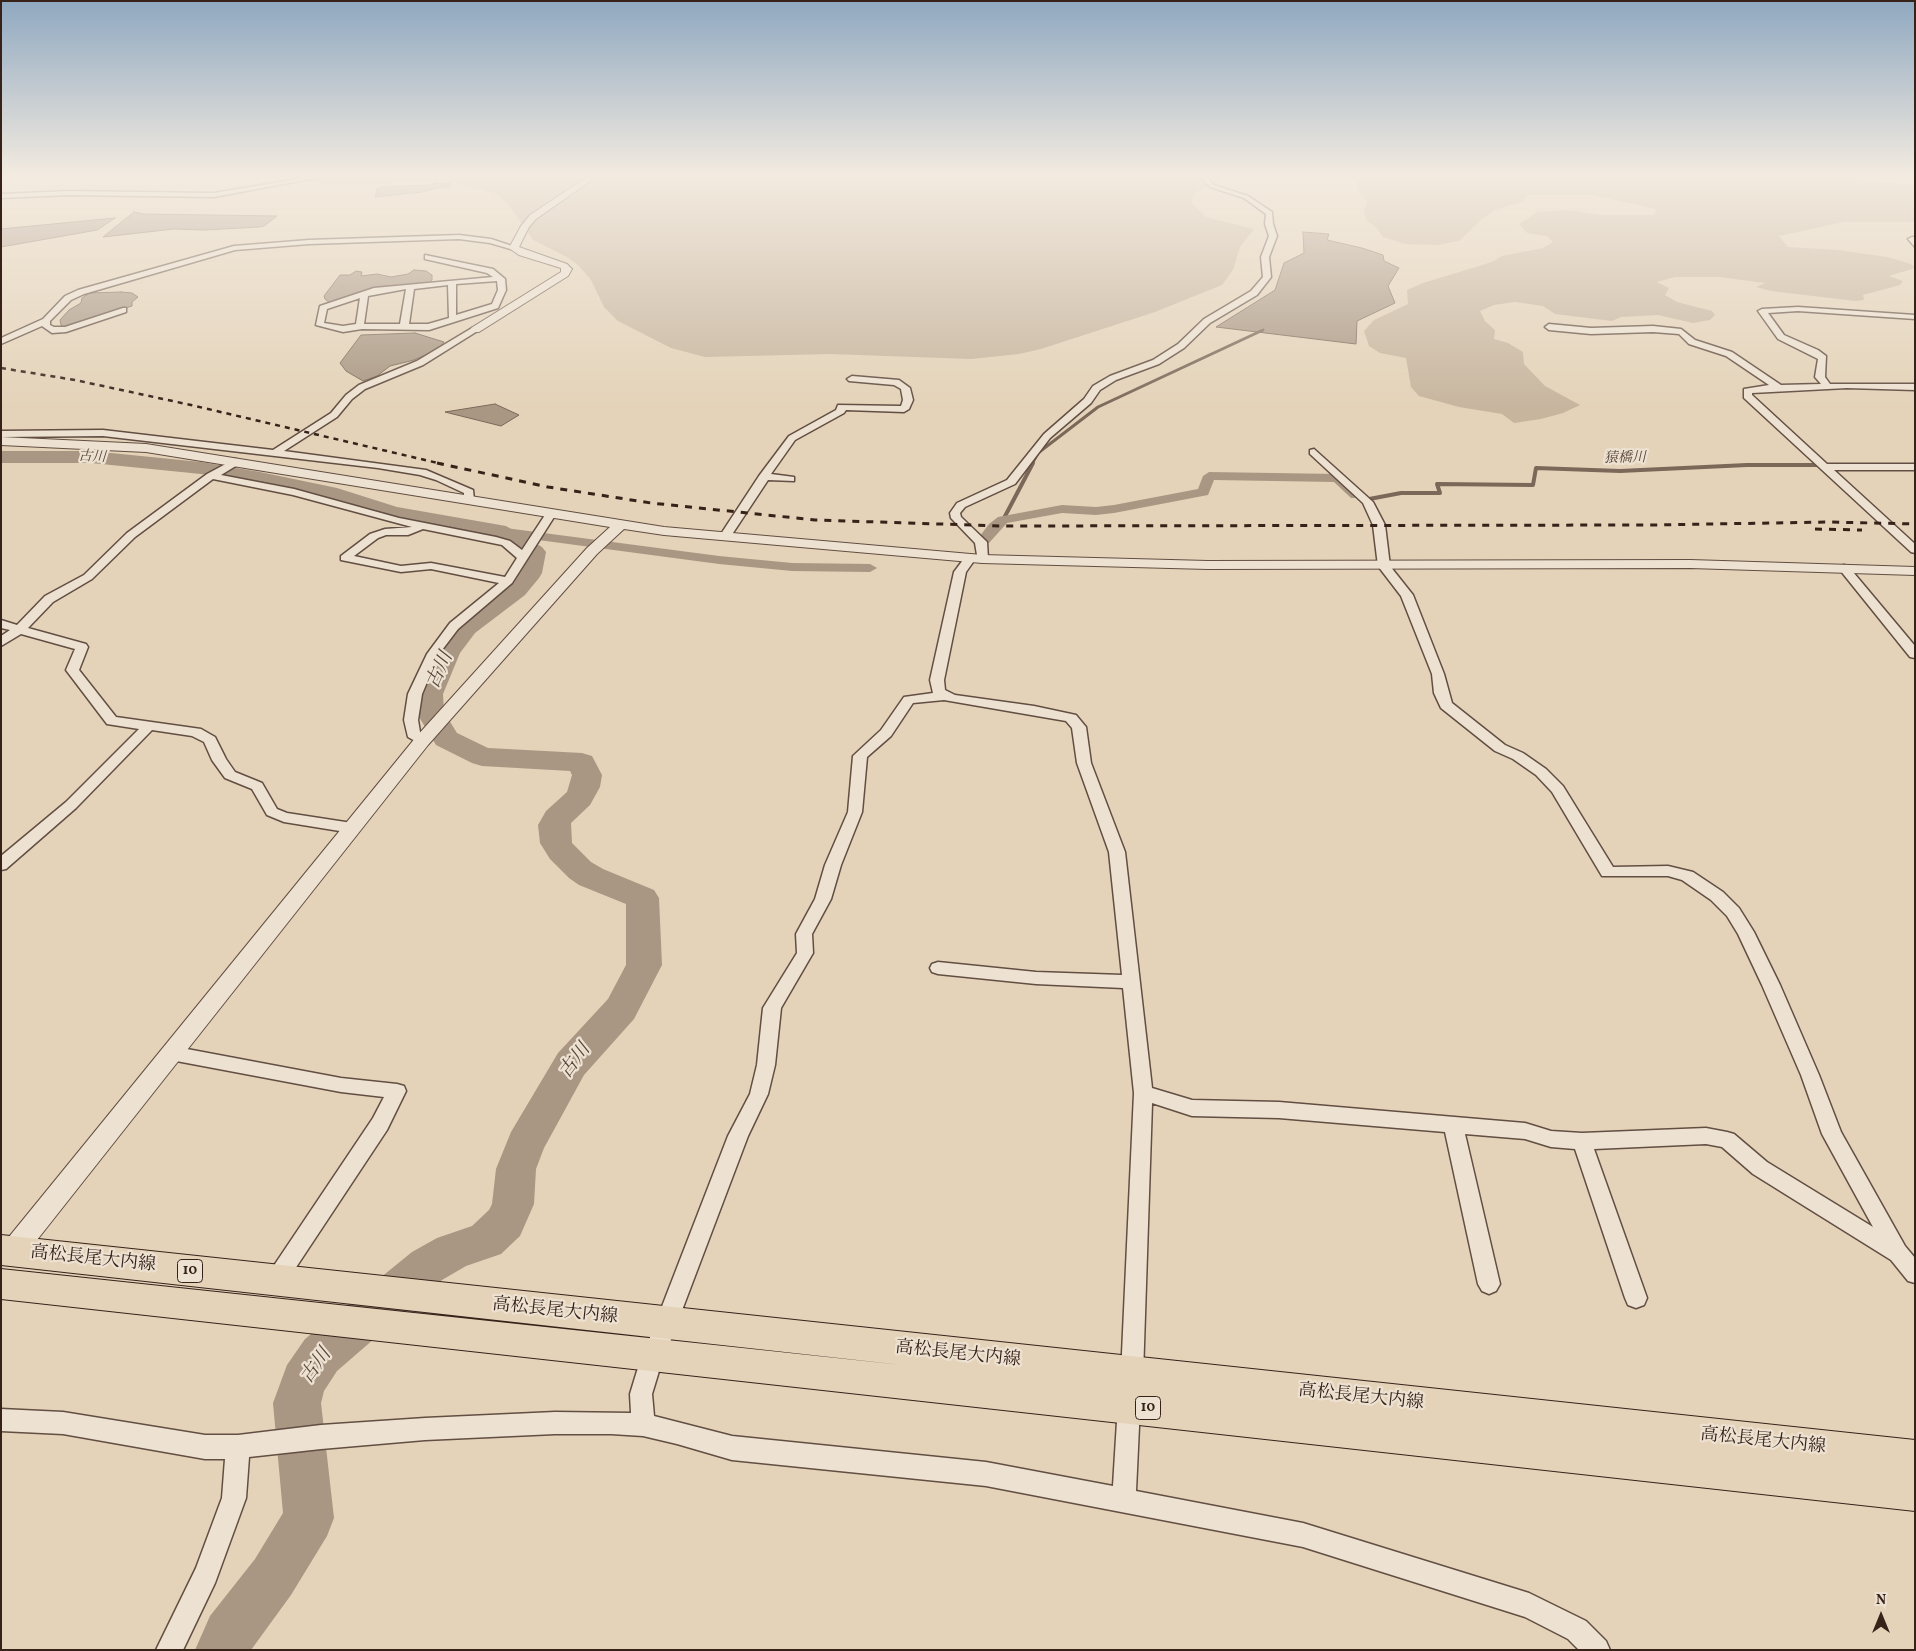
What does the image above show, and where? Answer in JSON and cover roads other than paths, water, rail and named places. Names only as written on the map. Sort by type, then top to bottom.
[{"type":"main road","name":"高松長尾大内線","points":[[5,1256],[276,1280],[415,1296],[660,1339]]},
{"type":"main road","name":"高松長尾大内線","points":[[1,1284],[382,1326],[660,1339],[1130,1389],[1915,1459]]},
{"type":"main road","name":"高松長尾大内線","points":[[1130,1389],[1915,1492]]},
{"type":"street","points":[[1,341],[46,321],[68,298],[81,292],[213,254]]},
{"type":"street","points":[[255,465],[334,415],[349,396],[362,387],[420,363],[451,347],[464,336],[565,274],[567,269],[564,266],[525,254]]},
{"type":"street","points":[[944,696],[939,692],[937,680],[960,572],[976,559],[981,542],[956,518],[955,513],[961,505],[1011,482],[1047,436],[1082,407],[1096,388],[1113,378],[1156,362],[1182,346],[1207,320],[1254,293],[1266,277],[1266,254]]},
{"type":"street","points":[[428,257],[490,270],[501,279],[502,290],[495,306],[429,327],[362,326],[343,329],[320,325],[323,308],[362,294],[410,287],[501,279]]},
{"type":"street","points":[[452,283],[452,316],[454,318]]},
{"type":"street","points":[[404,327],[410,287]]},
{"type":"street","points":[[362,294],[364,296],[360,325],[362,326]]},
{"type":"street","points":[[1827,386],[1820,377],[1823,358],[1815,352],[1781,337],[1762,311],[1798,309],[1915,317]]},
{"type":"street","points":[[46,321],[46,326],[52,330],[59,330],[122,310]]},
{"type":"street","points":[[438,324],[464,336]]},
{"type":"street","points":[[1549,328],[1591,331],[1653,329],[1681,332],[1692,342],[1729,354],[1779,388]]},
{"type":"street","points":[[725,538],[764,476],[792,438],[841,411],[841,407],[904,409],[908,400],[906,388],[896,382],[852,379]]},
{"type":"street","points":[[1915,387],[1827,386],[1747,391],[1747,396],[1915,550]]},
{"type":"street","points":[[1,434],[103,433],[422,472],[440,478],[469,492],[469,500]]},
{"type":"street","points":[[1,441],[113,444],[230,464],[255,465],[620,525],[725,538],[976,559],[1208,565],[1384,566],[1592,562],[1915,571]]},
{"type":"street","points":[[1314,452],[1366,500],[1379,525],[1384,566],[1407,596],[1416,616],[1438,674],[1446,705],[1500,748],[1518,756],[1541,772],[1558,789],[1608,872],[1668,872],[1687,876],[1717,896],[1732,912],[1746,932],[1770,985],[1810,1074],[1832,1134],[1898,1253],[1915,1274]]},
{"type":"street","points":[[1,642],[21,628],[49,598],[88,578],[131,535],[230,464]]},
{"type":"street","points":[[1824,466],[1915,467]]},
{"type":"street","points":[[213,475],[294,492],[398,521],[492,539],[506,543],[523,555]]},
{"type":"street","points":[[764,476],[790,479]]},
{"type":"street","points":[[424,739],[413,734],[411,720],[415,694],[433,654],[454,626],[508,581],[551,514]]},
{"type":"street","points":[[5,1256],[424,739],[592,550],[620,525]]},
{"type":"street","points":[[425,526],[408,532],[385,532],[374,536],[345,558],[401,569],[431,566],[508,581]]},
{"type":"street","points":[[1844,568],[1915,654]]},
{"type":"street","points":[[1,624],[21,628],[82,647],[72,670],[112,721],[196,732],[210,740],[219,760],[230,775],[257,786],[272,812],[284,817],[352,828]]},
{"type":"street","points":[[643,1425],[641,1394],[660,1339],[732,1152],[759,1094],[766,1065],[772,1008],[805,953],[803,946],[804,934],[823,899],[833,866],[850,828],[855,812],[860,756],[886,734],[909,700],[944,696],[1060,714],[1070,718],[1079,727],[1084,763],[1117,852],[1143,1093],[1124,1501]]},
{"type":"street","points":[[1,865],[76,800],[149,726]]},
{"type":"street","points":[[938,968],[1036,978],[1131,982]]},
{"type":"street","points":[[171,1053],[341,1085],[398,1091],[380,1124],[276,1280]]},
{"type":"street","points":[[1143,1093],[1192,1108],[1279,1110],[1525,1131],[1551,1139],[1582,1140],[1706,1136],[1727,1140],[1760,1168],[1898,1253]]},
{"type":"street","points":[[1453,1125],[1489,1284]]},
{"type":"street","points":[[1582,1140],[1636,1298]]},
{"type":"street","points":[[1,1420],[63,1423],[205,1448],[238,1448],[321,1437],[555,1422],[643,1425],[677,1432],[732,1448],[986,1474],[1303,1535],[1529,1606],[1577,1630],[1598,1650]]},
{"type":"street","points":[[169,1650],[206,1574],[234,1498],[238,1448]]},
{"type":"waterway","points":[[1032,464],[1038,453],[1098,407],[1263,330]]},
{"type":"waterway","name":"古川","points":[[1,457],[91,457],[201,468],[260,478],[329,493],[394,513],[498,531],[534,552],[530,573],[516,590],[466,628],[447,651],[429,694],[430,712],[446,739],[482,757],[582,762],[587,775],[585,787],[579,798],[557,818],[554,825],[556,843],[561,851],[580,870],[591,877],[642,898],[644,914],[644,965],[621,1009],[571,1064],[525,1144],[516,1169],[513,1204],[505,1223],[486,1240],[452,1252],[427,1266],[321,1355],[303,1381],[297,1403],[309,1518],[273,1577],[229,1635],[222,1650]]},
{"type":"waterway","points":[[1003,520],[1033,463]]},
{"type":"waterway","name":"猿橋川","points":[[1364,500],[1401,493],[1440,493],[1437,484],[1533,485],[1536,468],[1620,471],[1747,465],[1822,465]]},
{"type":"waterway","points":[[984,540],[994,527],[1003,520],[1062,509],[1096,511],[1114,509],[1203,492],[1209,476],[1337,478],[1356,495]]},
{"type":"waterway","points":[[498,531],[719,560],[792,567],[870,568]]},
{"type":"railway","points":[[1,368],[75,380],[191,405],[442,464]]},
{"type":"railway","points":[[437,463],[548,487],[651,503],[815,520],[1002,526],[1653,525],[1830,522],[1915,524]]},
{"type":"railway","points":[[1815,529],[1862,530]]}]
